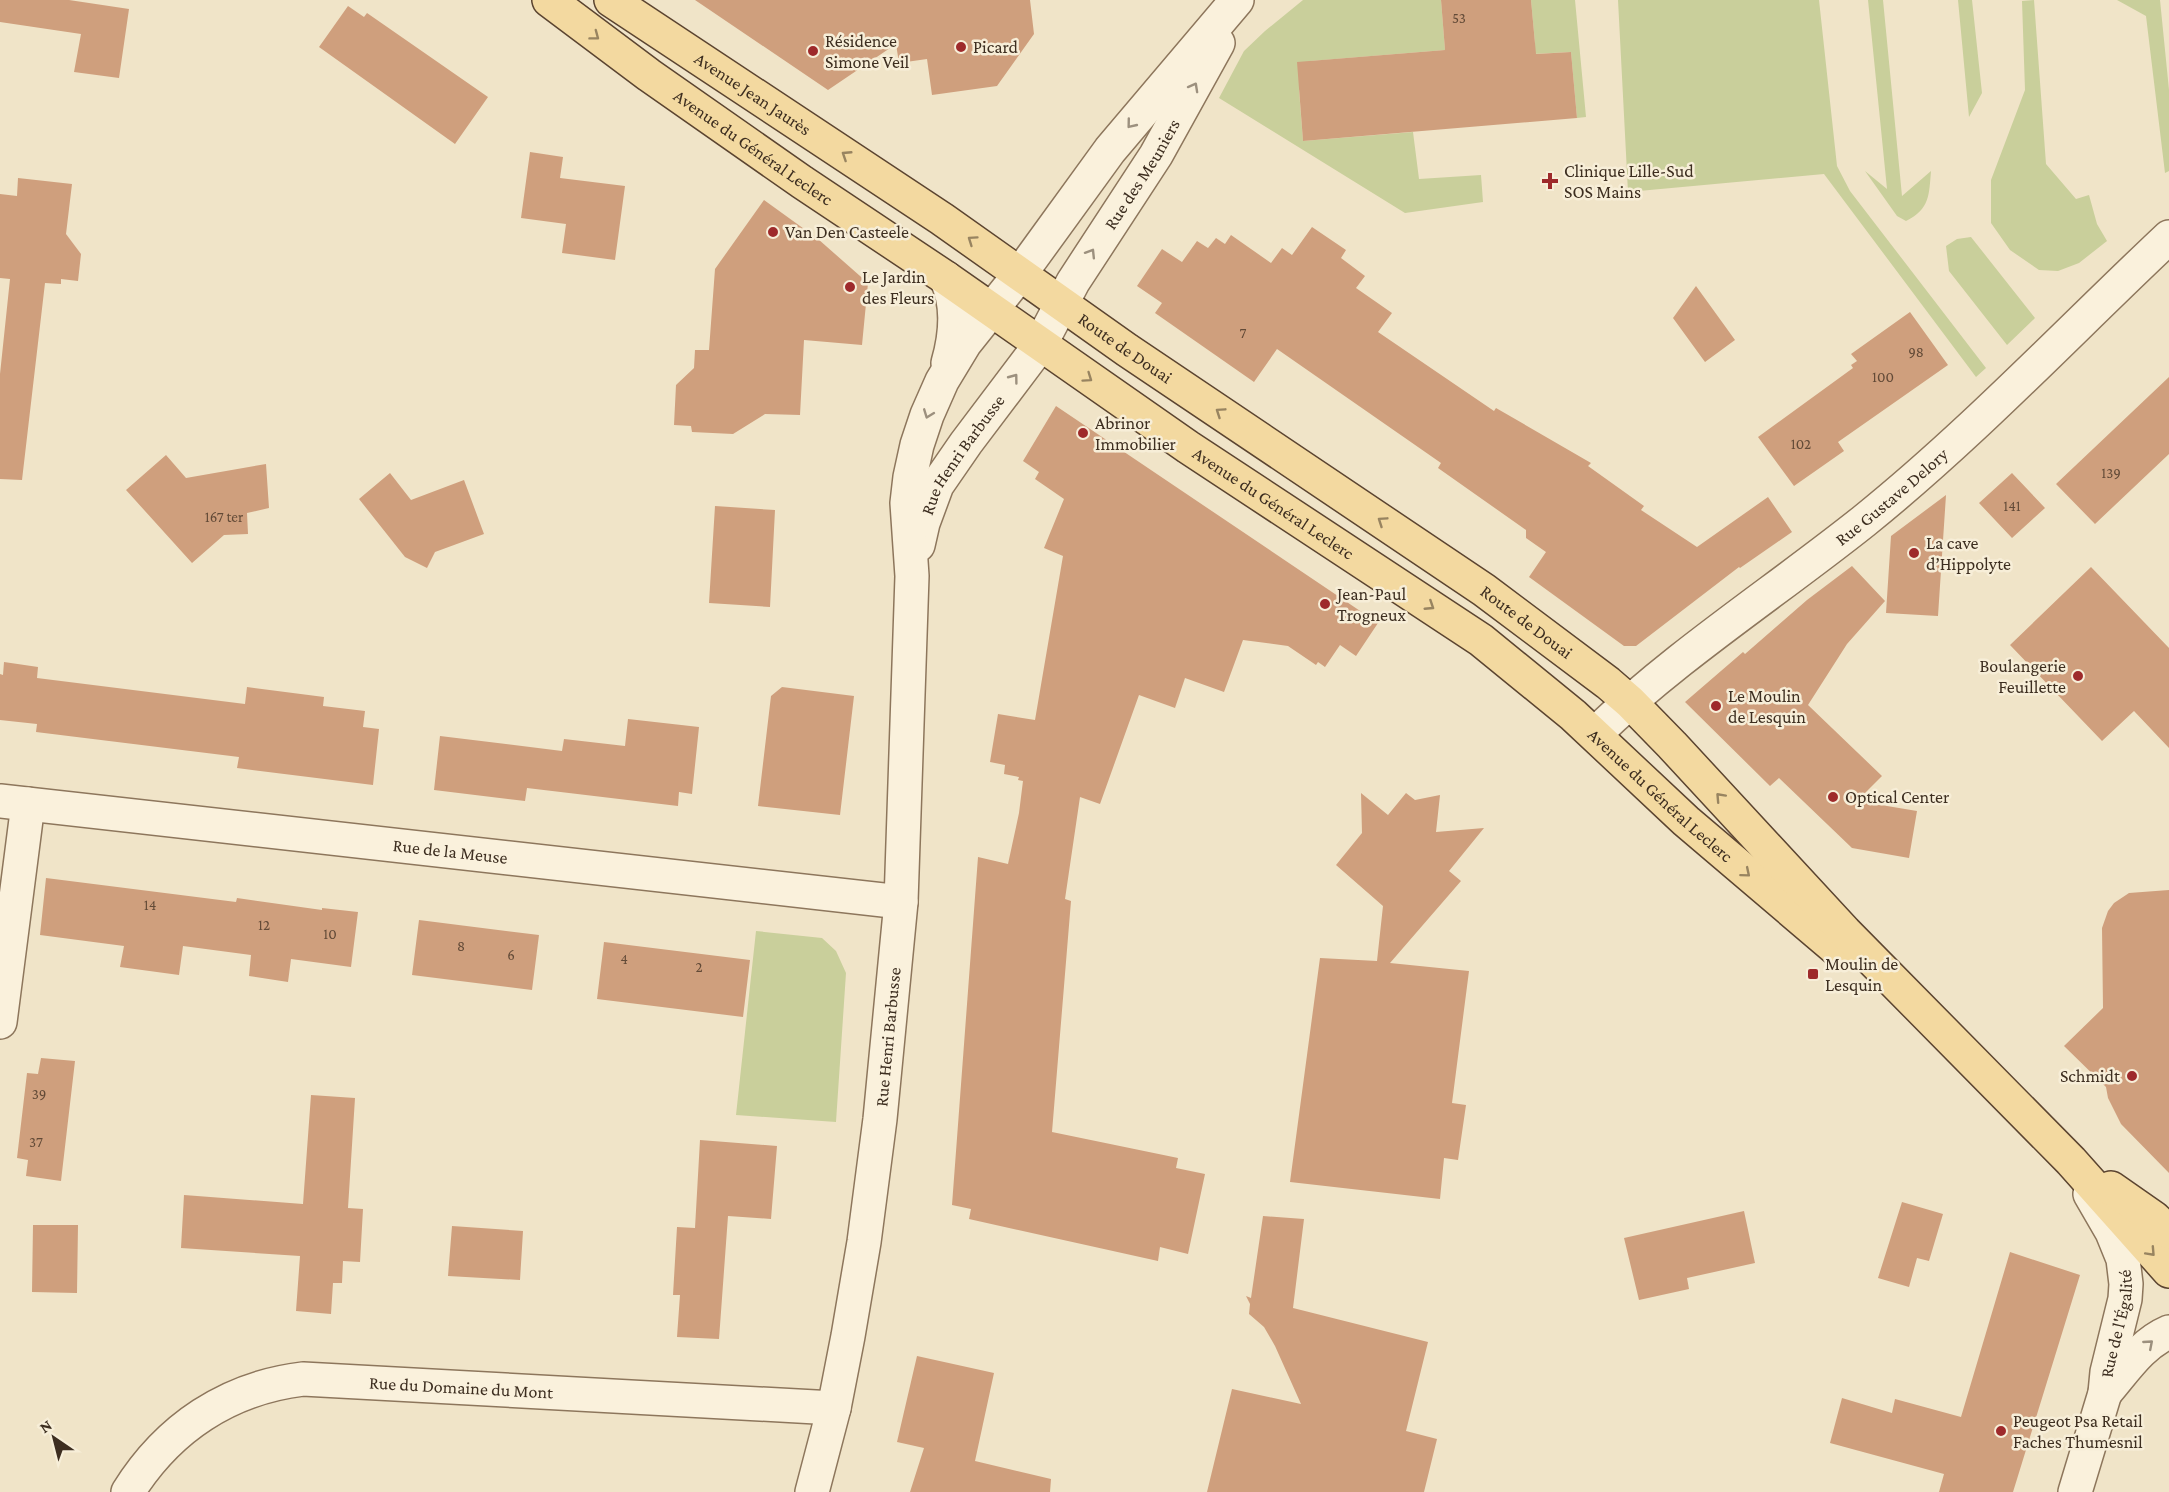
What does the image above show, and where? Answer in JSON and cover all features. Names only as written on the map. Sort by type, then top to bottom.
[{"type":"main road","name":"Avenue du Général Leclerc","points":[[549,0],[649,75],[1040,345],[1235,478],[1481,640],[1529,677],[1595,735],[1729,859],[1962,1052]]},
{"type":"main road","name":"Avenue Jean Jaurès","points":[[611,0],[894,187],[1020,274]]},
{"type":"main road","name":"Route de Douai","points":[[1020,274],[1127,350],[1484,590],[1582,662],[1630,702],[1845,932],[1962,1052]]},
{"type":"main road","points":[[1962,1052],[2071,1161],[2169,1271]]},
{"type":"main road","points":[[2071,1161],[2123,1196],[2169,1232]]},
{"type":"street","name":"Rue des Meuniers","points":[[990,310],[1020,274],[1110,150],[1238,0]]},
{"type":"street","name":"Rue des Meuniers","points":[[1040,345],[1061,303],[1156,155],[1242,0]]},
{"type":"street","name":"Rue Gustave Delory","points":[[1595,735],[1630,702],[1910,482],[1982,418],[2169,237]]},
{"type":"street","name":"Rue Henri Barbusse","points":[[942,381],[952,344],[955,313],[953,296],[946,278]]},
{"type":"street","name":"Rue Henri Barbusse","points":[[812,1492],[834,1408],[864,1242],[880,1119],[901,902],[912,576],[907,526],[910,477],[927,415],[942,381],[965,343],[990,310]]},
{"type":"street","name":"Rue Henri Barbusse","points":[[912,576],[923,523],[938,486],[966,443],[1040,345]]},
{"type":"street","name":"Rue de la Meuse","points":[[14,802],[901,902]]},
{"type":"street","points":[[0,1022],[14,802]]},
{"type":"street","name":"Rue de l'Égalité","points":[[2071,1161],[2112,1232],[2123,1259],[2126,1284],[2125,1299],[2107,1372],[2105,1393],[2075,1492]]},
{"type":"street","name":"Rue de l'Égalité","points":[[2105,1393],[2140,1352],[2156,1337],[2169,1332]]},
{"type":"street","name":"Rue du Domaine du Mont","points":[[128,1492],[152,1458],[181,1430],[214,1407],[254,1389],[286,1381],[303,1379],[834,1408]]},
{"type":"green space","points":[[1303,0],[1441,0],[1445,50],[1310,61],[1306,87],[1299,90],[1303,141],[1413,132],[1419,179],[1481,175],[1483,202],[1405,213],[1219,98],[1244,51]]},
{"type":"green space","points":[[1531,0],[1575,0],[1586,117],[1577,118],[1571,52],[1533,54],[1535,43]]},
{"type":"green space","points":[[1618,0],[1819,0],[1837,166],[1850,191],[1986,368],[1976,377],[1824,174],[1628,192]]},
{"type":"green space","points":[[1868,0],[1883,0],[1902,196],[1931,171],[1929,194],[1924,206],[1920,212],[1906,221],[1897,216],[1865,171],[1887,189]]},
{"type":"green space","points":[[1958,0],[1972,0],[1982,93],[1969,117]]},
{"type":"green space","points":[[2034,0],[2046,164],[2076,199],[2089,195],[2097,224],[2107,241],[2079,263],[2058,271],[2039,270],[2010,250],[1991,223],[1991,180],[2025,90],[2022,1]]},
{"type":"green space","points":[[2117,0],[2160,0],[2169,90],[2169,171],[2165,173],[2146,16]]},
{"type":"green space","points":[[1971,237],[2035,318],[2007,345],[1949,271],[1946,246],[1957,239]]},
{"type":"green space","points":[[756,931],[822,938],[836,951],[846,973],[836,1122],[736,1115]]},
{"type":"building","points":[[0,0],[69,0],[129,9],[119,78],[74,72],[81,34],[0,22]]},
{"type":"building","points":[[695,0],[1030,0],[1034,34],[997,86],[932,95],[927,59],[899,63],[896,44],[828,90]]},
{"type":"building","points":[[1441,0],[1531,0],[1536,54],[1571,52],[1577,118],[1303,141],[1297,62],[1445,50]]},
{"type":"building","points":[[348,6],[364,17],[367,13],[488,97],[455,144],[319,47]]},
{"type":"building","points":[[530,152],[563,157],[560,178],[625,186],[615,260],[562,253],[566,224],[521,218]]},
{"type":"building","points":[[18,178],[72,184],[66,234],[81,254],[78,281],[61,279],[61,284],[45,283],[22,480],[0,479],[0,374],[10,279],[0,278],[0,194],[17,196]]},
{"type":"building","points":[[764,200],[818,239],[868,283],[862,345],[804,340],[800,415],[765,414],[733,434],[692,432],[691,426],[674,425],[676,385],[694,368],[695,350],[709,350],[715,269]]},
{"type":"building","points":[[1312,227],[1346,250],[1341,258],[1365,276],[1356,288],[1392,313],[1378,332],[1494,411],[1496,408],[1591,463],[1588,466],[1644,506],[1641,510],[1697,547],[1768,497],[1792,532],[1739,567],[1636,646],[1624,646],[1529,577],[1546,552],[1526,538],[1526,530],[1438,468],[1441,463],[1277,349],[1254,382],[1155,313],[1162,303],[1137,286],[1162,249],[1182,262],[1197,241],[1208,248],[1216,238],[1225,244],[1231,235],[1271,263],[1282,248],[1292,255]]},
{"type":"building","points":[[1696,286],[1735,340],[1705,362],[1673,318]]},
{"type":"building","points":[[1910,312],[1948,365],[1838,442],[1844,451],[1794,486],[1758,437],[1853,368],[1851,365],[1857,361],[1851,354]]},
{"type":"building","points":[[2169,377],[2169,454],[2095,524],[2056,484]]},
{"type":"building","points":[[1056,406],[1378,623],[1356,656],[1340,645],[1325,667],[1318,662],[1316,665],[1288,646],[1243,640],[1224,692],[1185,678],[1175,708],[1139,695],[1100,804],[1080,797],[1065,899],[1071,901],[1052,1132],[1178,1158],[1176,1168],[1205,1174],[1188,1254],[1160,1247],[1158,1261],[969,1219],[971,1209],[952,1205],[978,857],[1008,864],[1023,781],[1018,780],[1019,777],[1004,774],[1005,765],[990,762],[998,714],[1035,720],[1063,556],[1044,548],[1064,499],[1035,479],[1039,472],[1023,461]]},
{"type":"building","points":[[166,455],[186,478],[266,464],[269,508],[247,513],[248,534],[224,535],[192,563],[126,490]]},
{"type":"building","points":[[390,473],[411,500],[464,480],[484,534],[435,552],[427,568],[405,557],[359,499]]},
{"type":"building","points":[[2012,473],[2045,508],[2012,538],[1979,503]]},
{"type":"building","points":[[1946,495],[1938,616],[1886,613],[1891,536]]},
{"type":"building","points":[[715,506],[775,510],[770,607],[709,603]]},
{"type":"building","points":[[1852,566],[1885,601],[1847,644],[1808,705],[1882,776],[1857,801],[1917,811],[1909,858],[1852,848],[1779,778],[1770,786],[1685,702],[1743,652],[1745,654],[1807,600]]},
{"type":"building","points":[[2091,567],[2169,648],[2169,748],[2134,711],[2102,741],[2010,645]]},
{"type":"building","points":[[4,662],[38,667],[37,678],[245,704],[247,687],[324,697],[323,706],[365,711],[363,727],[379,729],[373,785],[237,768],[239,757],[36,732],[37,724],[0,720],[0,674],[3,675]]},
{"type":"building","points":[[782,687],[854,696],[840,815],[758,806],[771,696]]},
{"type":"building","points":[[628,719],[699,727],[692,794],[679,792],[678,806],[527,788],[525,801],[434,790],[440,736],[562,751],[564,739],[625,746]]},
{"type":"building","points":[[1361,793],[1388,815],[1406,793],[1415,800],[1440,795],[1436,832],[1484,828],[1449,871],[1461,881],[1390,963],[1469,971],[1452,1103],[1466,1105],[1458,1160],[1444,1158],[1440,1199],[1290,1182],[1320,958],[1377,961],[1383,906],[1336,865],[1362,833]]},
{"type":"building","points":[[46,878],[236,902],[237,898],[322,910],[322,908],[358,912],[351,967],[291,959],[288,982],[249,976],[251,955],[183,946],[179,975],[120,967],[124,946],[40,935]]},
{"type":"building","points":[[2169,890],[2169,1173],[2121,1124],[2108,1098],[2106,1087],[2064,1046],[2103,1008],[2102,928],[2108,911],[2114,903],[2129,893]]},
{"type":"building","points":[[419,920],[539,935],[532,990],[412,975]]},
{"type":"building","points":[[604,942],[750,960],[743,1017],[597,999]]},
{"type":"building","points":[[41,1058],[75,1061],[61,1181],[26,1176],[28,1160],[17,1158],[27,1073],[38,1074]]},
{"type":"building","points":[[311,1095],[355,1098],[348,1208],[363,1209],[360,1262],[343,1261],[342,1283],[333,1283],[331,1314],[296,1311],[300,1256],[181,1248],[184,1195],[303,1204]]},
{"type":"building","points":[[700,1140],[777,1146],[771,1219],[728,1216],[719,1339],[677,1337],[680,1295],[673,1295],[677,1227],[695,1228]]},
{"type":"building","points":[[1902,1202],[1943,1214],[1929,1261],[1917,1258],[1909,1287],[1878,1278]]},
{"type":"building","points":[[1744,1211],[1755,1263],[1687,1278],[1689,1289],[1639,1300],[1624,1238]]},
{"type":"building","points":[[1263,1216],[1304,1219],[1293,1308],[1428,1342],[1406,1431],[1437,1439],[1424,1492],[1207,1492],[1232,1389],[1301,1404],[1275,1346],[1264,1327],[1249,1314],[1250,1304],[1246,1296],[1251,1298]]},
{"type":"building","points":[[33,1225],[78,1225],[77,1293],[32,1292]]},
{"type":"building","points":[[452,1226],[523,1231],[520,1280],[448,1276]]},
{"type":"building","points":[[2010,1252],[2080,1275],[2013,1492],[1939,1492],[1944,1474],[1830,1443],[1842,1398],[1892,1413],[1895,1399],[1961,1417]]},
{"type":"building","points":[[917,1356],[994,1373],[975,1461],[1051,1479],[1050,1492],[910,1492],[924,1448],[897,1442]]},
{"type":"place","name":"Picard","points":[[961,47]]},
{"type":"place","name":"Résidence Simone Veil","points":[[813,51]]},
{"type":"place","name":"Clinique Lille-Sud SOS Mains","points":[[1550,181]]},
{"type":"place","name":"Van Den Casteele","points":[[773,232]]},
{"type":"place","name":"Le Jardin des Fleurs","points":[[850,287]]},
{"type":"place","name":"Abrinor Immobilier","points":[[1083,433]]},
{"type":"place","name":"La cave d’Hippolyte","points":[[1914,553]]},
{"type":"place","name":"Jean-Paul Trogneux","points":[[1325,604]]},
{"type":"place","name":"Boulangerie Feuillette","points":[[2078,676]]},
{"type":"place","name":"Le Moulin de Lesquin","points":[[1716,706]]},
{"type":"place","name":"Optical Center","points":[[1833,797]]},
{"type":"place","name":"Moulin de Lesquin","points":[[1813,974]]},
{"type":"place","name":"Schmidt","points":[[2132,1076]]},
{"type":"place","name":"Peugeot Psa Retail Faches Thumesnil","points":[[2001,1431]]}]
